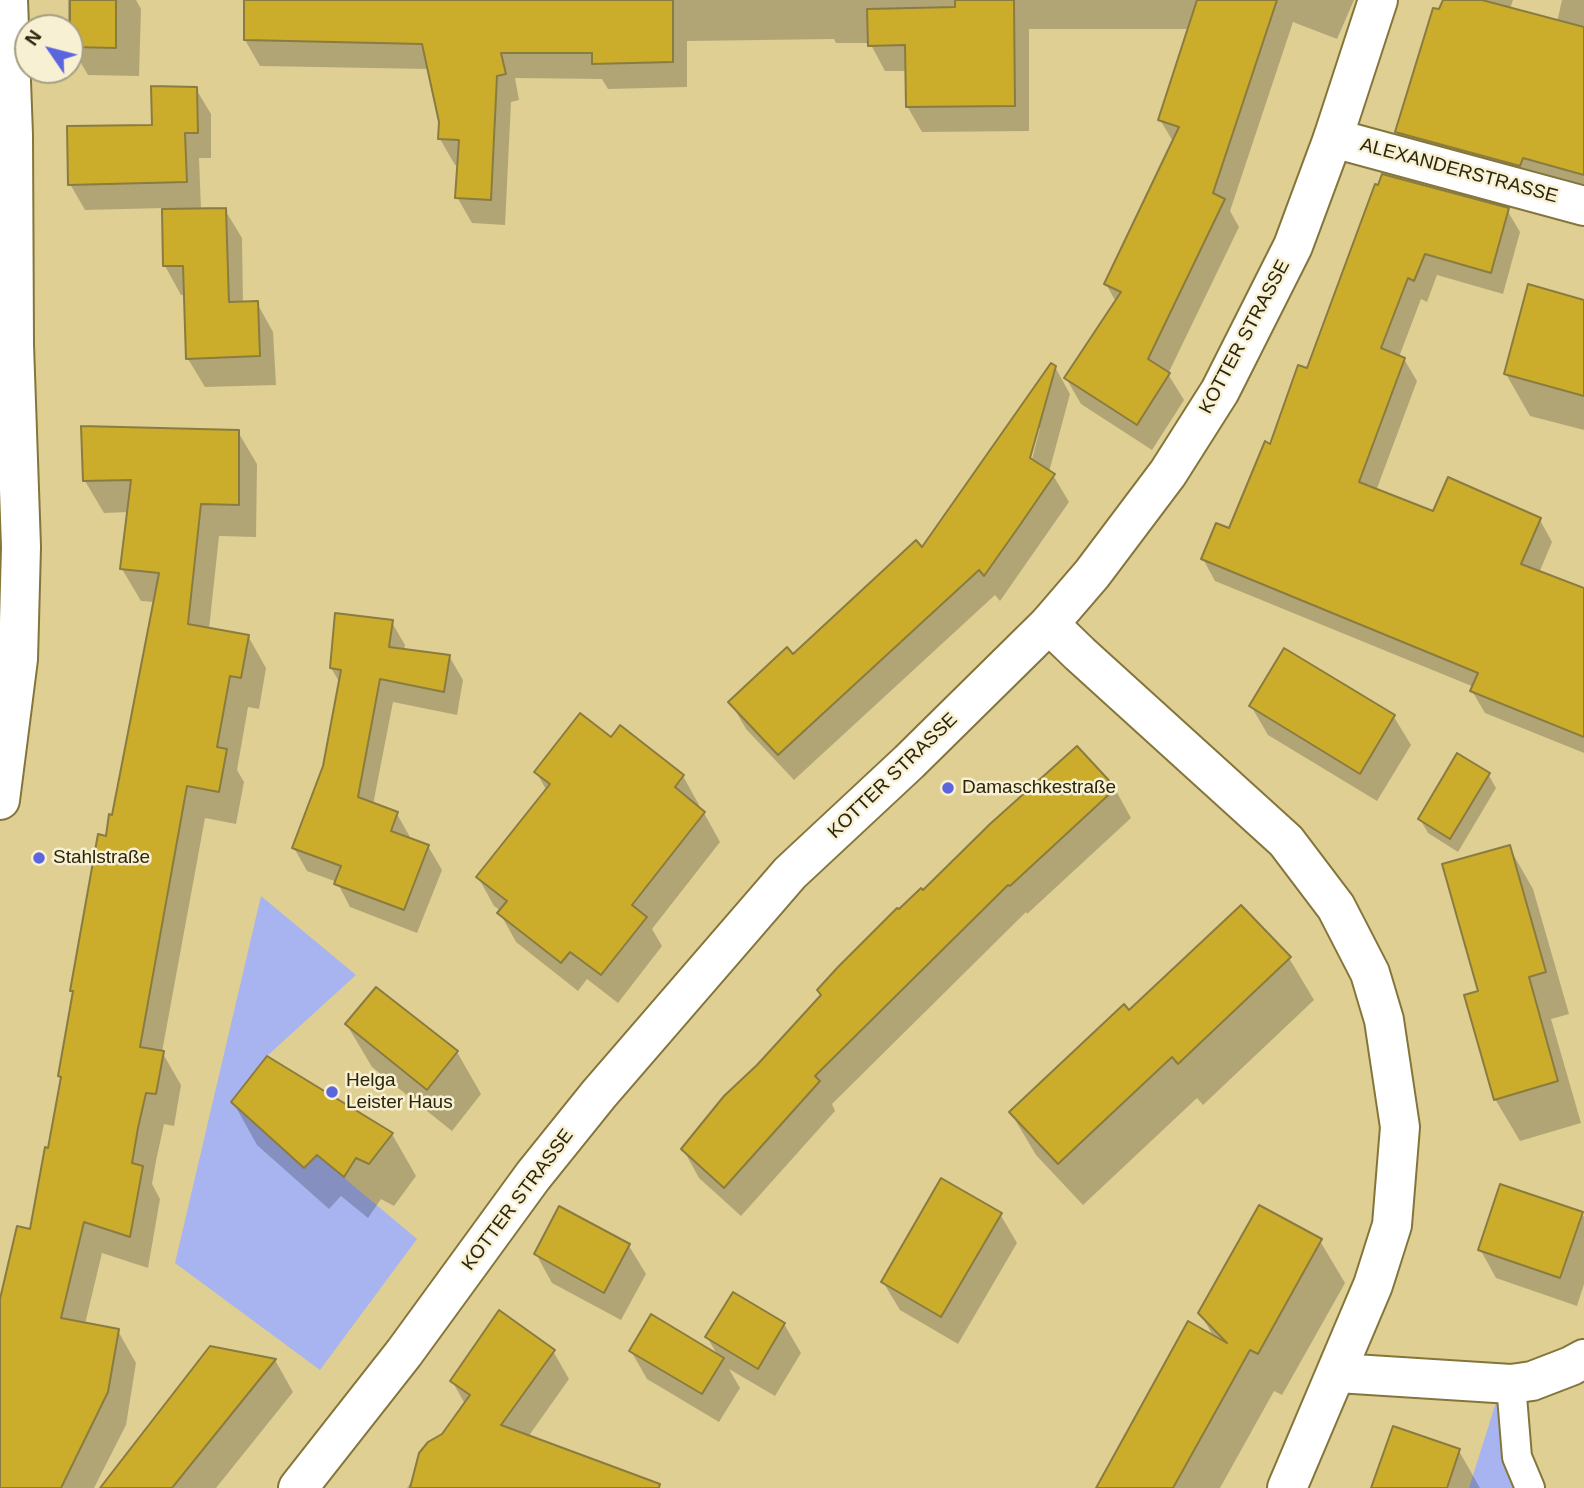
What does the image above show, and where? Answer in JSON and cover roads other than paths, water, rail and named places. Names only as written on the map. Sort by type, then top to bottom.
[{"type":"street","points":[[0,793],[18,659],[21,547],[14,345],[13,135],[8,0]]},
{"type":"street","name":"KOTTER STRASSE","points":[[298,1488],[404,1353],[549,1156],[599,1094],[790,873],[909,762],[1049,624],[1092,574],[1168,473],[1220,391],[1293,246],[1334,138],[1378,0]]},
{"type":"street","name":"ALEXANDERSTRASSE","points":[[1334,138],[1584,206]]},
{"type":"street","points":[[1049,624],[1286,841],[1336,907],[1370,973],[1384,1020],[1400,1127],[1397,1183],[1391,1225],[1373,1285],[1338,1373],[1287,1488]]},
{"type":"street","points":[[1338,1373],[1511,1384],[1532,1381],[1584,1359]]},
{"type":"lane","points":[[1511,1384],[1517,1457],[1531,1488]]},
{"type":"place","name":"Damaschkestraße","points":[[948,788]]},
{"type":"place","name":"Stahlstraße","points":[[39,858]]},
{"type":"place","name":"Helga Leister Haus","points":[[332,1092]]}]
